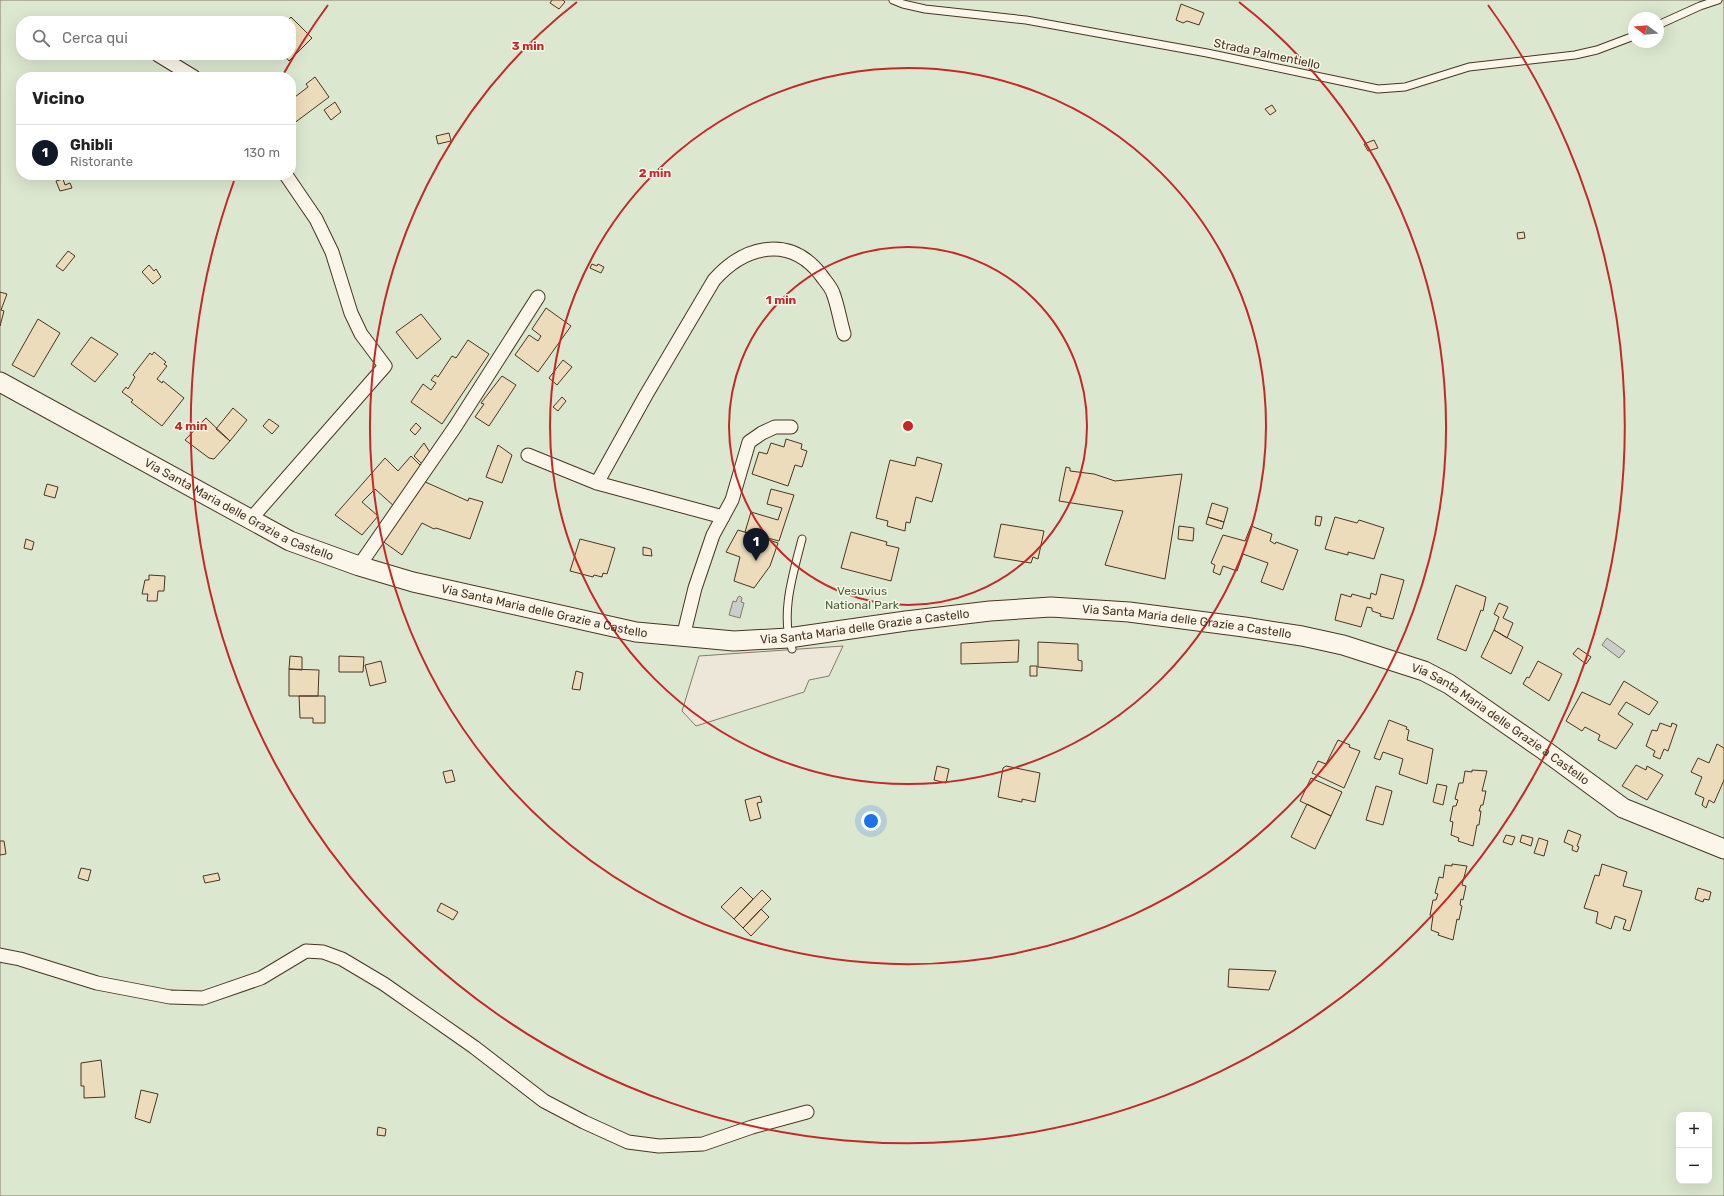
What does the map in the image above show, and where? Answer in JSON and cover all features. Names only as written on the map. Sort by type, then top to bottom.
[{"type":"street","points":[[166,60],[186,72]]},
{"type":"street","points":[[250,520],[385,366],[361,334],[351,313],[332,252],[316,219],[289,180]]},
{"type":"street","points":[[597,483],[646,395],[714,280],[726,267],[744,256],[764,249],[781,250],[799,255],[816,270],[833,292],[844,334]]},
{"type":"street","points":[[359,566],[455,427],[538,297]]},
{"type":"street","name":"Via Santa Maria delle Grazie a Castello","points":[[0,382],[290,541],[359,566],[413,582],[636,632],[734,641],[790,644],[906,621],[990,611],[1051,607],[1129,612],[1244,627],[1343,645],[1424,671],[1449,684],[1544,750],[1623,808],[1724,849]]},
{"type":"street","points":[[683,637],[695,588],[713,535],[732,500],[749,442],[762,433],[775,427],[791,427]]},
{"type":"street","points":[[528,455],[597,483],[723,517]]},
{"type":"street","points":[[0,955],[20,959],[97,983],[170,997],[203,998],[261,978],[306,951],[323,952],[342,959],[384,984],[474,1047],[544,1101],[584,1122],[628,1142],[659,1146],[703,1144],[752,1127],[807,1112]]},
{"type":"lane","name":"Strada Palmentiello","points":[[893,0],[925,9],[1026,20],[1207,53],[1378,89],[1405,87],[1469,67],[1575,55],[1597,50],[1628,38]]},
{"type":"lane","points":[[1664,22],[1700,6],[1718,0]]},
{"type":"lane","points":[[790,644],[788,608],[790,585],[802,539]]},
{"type":"green space","name":"Vesuvius National Park","points":[[0,0],[1724,0],[1724,1196],[0,1196]]},
{"type":"shaded area","points":[[740,596],[742,598],[741,602],[744,603],[740,618],[729,615],[733,601],[736,602]]},
{"type":"shaded area","points":[[1607,638],[1625,651],[1619,658],[1602,645]]},
{"type":"shaded area","points":[[843,646],[829,676],[809,680],[804,692],[696,726],[682,711],[699,656]]},
{"type":"building","points":[[552,0],[563,0],[565,2],[559,9],[550,3]]},
{"type":"building","points":[[1181,4],[1204,13],[1199,25],[1187,21],[1183,23],[1176,20]]},
{"type":"building","points":[[296,22],[312,38],[296,54]]},
{"type":"building","points":[[315,77],[329,97],[296,122],[296,96],[308,87],[306,84]]},
{"type":"building","points":[[335,102],[341,112],[331,120],[324,110]]},
{"type":"building","points":[[1272,105],[1276,111],[1270,115],[1265,109]]},
{"type":"building","points":[[449,133],[451,141],[438,144],[436,136]]},
{"type":"building","points":[[1374,140],[1378,148],[1368,151],[1364,144]]},
{"type":"building","points":[[63,180],[65,185],[70,183],[72,188],[60,191],[56,181]]},
{"type":"building","points":[[1524,232],[1525,238],[1518,239],[1517,233]]},
{"type":"building","points":[[68,251],[75,256],[63,271],[56,266]]},
{"type":"building","points":[[592,264],[597,266],[598,264],[604,267],[601,273],[590,268]]},
{"type":"building","points":[[149,265],[154,271],[156,269],[161,277],[153,284],[142,272]]},
{"type":"building","points":[[0,292],[7,294],[1,310],[4,311],[0,326]]},
{"type":"building","points":[[546,308],[571,326],[538,372],[515,355],[529,335],[538,341],[541,336],[532,329]]},
{"type":"building","points":[[421,314],[441,339],[417,359],[396,332]]},
{"type":"building","points":[[38,319],[60,333],[34,377],[12,365]]},
{"type":"building","points":[[91,337],[118,354],[95,382],[71,364]]},
{"type":"building","points":[[468,340],[489,354],[442,424],[411,402],[423,384],[431,390],[436,383],[431,380],[435,375],[438,377],[452,356],[456,358]]},
{"type":"building","points":[[154,352],[166,362],[164,364],[167,366],[157,379],[162,383],[163,381],[184,398],[162,426],[131,402],[133,400],[122,392],[126,387],[128,389],[135,377],[133,375],[150,353],[152,355]]},
{"type":"building","points":[[563,360],[572,367],[557,385],[549,378]]},
{"type":"building","points":[[502,376],[516,385],[489,426],[475,417],[484,404],[481,403]]},
{"type":"building","points":[[562,397],[566,401],[558,411],[553,407]]},
{"type":"building","points":[[233,408],[247,420],[230,441],[216,429]]},
{"type":"building","points":[[206,418],[230,441],[214,459],[209,458],[185,440]]},
{"type":"building","points":[[269,419],[279,426],[272,434],[263,426]]},
{"type":"building","points":[[416,423],[421,428],[415,435],[410,430]]},
{"type":"building","points":[[786,439],[802,444],[801,449],[807,451],[802,467],[795,465],[788,486],[752,474],[759,452],[767,454],[771,443],[784,447]]},
{"type":"building","points":[[424,443],[431,454],[422,464],[414,456]]},
{"type":"building","points":[[498,445],[512,455],[502,483],[486,477]]},
{"type":"building","points":[[411,456],[423,468],[395,507],[375,489],[362,502],[378,516],[362,535],[335,515],[385,458],[398,471]]},
{"type":"building","points":[[917,457],[942,464],[932,502],[916,497],[910,523],[906,522],[905,531],[887,526],[888,521],[876,518],[890,460],[915,466]]},
{"type":"building","points":[[1066,467],[1070,468],[1070,471],[1094,474],[1115,481],[1182,474],[1165,579],[1105,565],[1123,511],[1059,501]]},
{"type":"building","points":[[423,481],[468,501],[469,498],[483,502],[470,539],[436,528],[434,529],[422,523],[402,555],[381,540]]},
{"type":"building","points":[[47,484],[58,487],[55,498],[44,495]]},
{"type":"building","points":[[771,489],[794,495],[779,541],[745,532],[751,512],[778,520],[782,508],[767,504]]},
{"type":"building","points":[[1212,503],[1228,508],[1224,522],[1208,517]]},
{"type":"building","points":[[1316,516],[1322,517],[1320,526],[1315,525]]},
{"type":"building","points":[[1208,517],[1224,522],[1222,529],[1206,524]]},
{"type":"building","points":[[1335,517],[1357,523],[1359,520],[1384,528],[1374,559],[1348,552],[1348,555],[1325,549]]},
{"type":"building","points":[[1001,524],[1044,531],[1038,559],[1033,557],[1031,563],[994,557]]},
{"type":"building","points":[[1179,526],[1194,528],[1193,541],[1178,539]]},
{"type":"building","points":[[1251,526],[1272,534],[1270,541],[1275,544],[1276,542],[1298,550],[1283,590],[1261,582],[1268,563],[1243,554],[1237,571],[1223,566],[1220,575],[1213,572],[1215,565],[1211,563],[1223,535],[1245,541]]},
{"type":"building","points":[[738,530],[778,543],[770,566],[754,588],[734,581],[740,557],[726,552]]},
{"type":"building","points":[[851,532],[887,542],[886,545],[899,548],[891,581],[841,568]]},
{"type":"building","points":[[26,539],[34,542],[32,550],[24,548]]},
{"type":"building","points":[[580,539],[615,548],[607,574],[603,573],[602,577],[594,575],[593,577],[570,571]]},
{"type":"building","points":[[643,547],[651,549],[652,556],[643,555]]},
{"type":"building","points":[[1381,574],[1404,580],[1393,619],[1380,616],[1381,614],[1372,611],[1372,608],[1367,607],[1361,627],[1335,620],[1341,594],[1351,597],[1352,594],[1370,599],[1371,593],[1376,595]]},
{"type":"building","points":[[149,575],[165,576],[164,591],[158,591],[157,601],[147,601],[148,594],[142,594],[145,580],[149,580]]},
{"type":"building","points":[[1456,585],[1486,597],[1483,611],[1481,610],[1466,651],[1437,639]]},
{"type":"building","points":[[1499,603],[1508,607],[1503,618],[1513,623],[1507,638],[1494,630],[1499,617],[1494,614]]},
{"type":"building","points":[[1494,630],[1523,647],[1511,674],[1481,657]]},
{"type":"building","points":[[1019,640],[1018,662],[961,664],[961,643]]},
{"type":"building","points":[[1038,642],[1078,644],[1078,660],[1082,661],[1082,671],[1038,667]]},
{"type":"building","points":[[1578,648],[1591,657],[1586,664],[1573,654]]},
{"type":"building","points":[[290,656],[302,657],[302,670],[289,669]]},
{"type":"building","points":[[339,656],[364,657],[363,672],[339,672]]},
{"type":"building","points":[[381,661],[386,682],[370,686],[365,665]]},
{"type":"building","points":[[1538,661],[1562,674],[1549,701],[1523,684],[1527,677],[1529,678]]},
{"type":"building","points":[[1030,666],[1037,666],[1037,676],[1030,676]]},
{"type":"building","points":[[289,669],[319,670],[318,696],[289,696]]},
{"type":"building","points":[[576,671],[583,673],[580,690],[572,689]]},
{"type":"building","points":[[1624,681],[1658,702],[1649,715],[1626,702],[1618,714],[1633,724],[1616,749],[1598,740],[1600,735],[1585,727],[1582,731],[1566,721],[1582,692],[1610,705]]},
{"type":"building","points":[[299,696],[325,696],[325,723],[313,723],[313,718],[300,718]]},
{"type":"building","points":[[1389,720],[1407,727],[1406,729],[1409,730],[1407,740],[1433,749],[1427,784],[1399,774],[1403,759],[1383,752],[1380,760],[1374,758]]},
{"type":"building","points":[[1660,723],[1671,727],[1672,723],[1677,725],[1668,751],[1664,749],[1660,759],[1653,756],[1655,751],[1646,746],[1652,730],[1657,731]]},
{"type":"building","points":[[1338,740],[1350,745],[1349,747],[1360,751],[1344,788],[1312,773],[1318,761],[1326,764]]},
{"type":"building","points":[[1717,744],[1724,748],[1724,780],[1714,803],[1709,800],[1706,808],[1702,805],[1704,798],[1695,794],[1702,777],[1691,772],[1698,758],[1709,763]]},
{"type":"building","points":[[1636,765],[1646,770],[1647,766],[1663,775],[1647,800],[1622,786]]},
{"type":"building","points":[[937,766],[949,769],[946,783],[934,780]]},
{"type":"building","points":[[1006,766],[1040,773],[1035,802],[1022,799],[1022,802],[998,797],[1003,768]]},
{"type":"building","points":[[452,770],[455,781],[446,783],[443,772]]},
{"type":"building","points":[[1472,770],[1487,771],[1482,791],[1486,791],[1483,805],[1481,805],[1479,811],[1481,811],[1479,825],[1477,825],[1473,846],[1458,841],[1459,838],[1451,835],[1453,822],[1450,821],[1453,806],[1456,806],[1458,800],[1455,799],[1459,783],[1463,783],[1465,771],[1472,772]]},
{"type":"building","points":[[1311,778],[1342,792],[1331,816],[1300,801]]},
{"type":"building","points":[[1437,784],[1447,786],[1443,805],[1433,802]]},
{"type":"building","points":[[1376,786],[1392,791],[1383,825],[1366,820]]},
{"type":"building","points":[[760,796],[762,802],[757,803],[761,818],[750,821],[745,800]]},
{"type":"building","points":[[1307,804],[1331,816],[1315,849],[1291,837]]},
{"type":"building","points":[[1568,830],[1581,835],[1577,846],[1579,847],[1577,852],[1572,850],[1573,846],[1564,842]]},
{"type":"building","points":[[1506,835],[1515,837],[1512,845],[1503,842]]},
{"type":"building","points":[[1522,835],[1533,838],[1531,846],[1520,842]]},
{"type":"building","points":[[1539,838],[1548,841],[1544,856],[1534,853]]},
{"type":"building","points":[[0,841],[4,841],[6,854],[0,855]]},
{"type":"building","points":[[1452,864],[1467,866],[1462,885],[1466,886],[1463,900],[1461,899],[1460,905],[1462,906],[1459,920],[1457,919],[1453,940],[1438,935],[1439,933],[1431,930],[1433,916],[1430,915],[1433,900],[1436,900],[1438,894],[1435,893],[1439,877],[1443,878],[1445,865],[1452,866]]},
{"type":"building","points":[[1602,864],[1627,872],[1623,886],[1642,891],[1630,931],[1623,929],[1626,920],[1615,916],[1611,929],[1596,923],[1598,912],[1584,908],[1595,875],[1599,876]]},
{"type":"building","points":[[81,868],[91,870],[88,881],[78,878]]},
{"type":"building","points":[[218,873],[220,880],[205,883],[203,876]]},
{"type":"building","points":[[741,887],[753,899],[734,919],[721,907]]},
{"type":"building","points":[[1698,888],[1711,892],[1709,900],[1704,899],[1703,902],[1695,899]]},
{"type":"building","points":[[762,890],[771,899],[743,928],[734,919]]},
{"type":"building","points":[[441,903],[458,912],[453,920],[437,911]]},
{"type":"building","points":[[761,909],[769,917],[751,936],[743,928]]},
{"type":"building","points":[[1229,969],[1276,971],[1269,990],[1228,987]]},
{"type":"building","points":[[101,1060],[105,1097],[84,1098],[84,1086],[81,1086],[81,1063]]},
{"type":"building","points":[[141,1090],[158,1094],[150,1123],[135,1118]]},
{"type":"building","points":[[378,1127],[386,1129],[385,1136],[377,1135]]},
{"type":"place","name":"Ghibli","points":[[756,561]]}]
